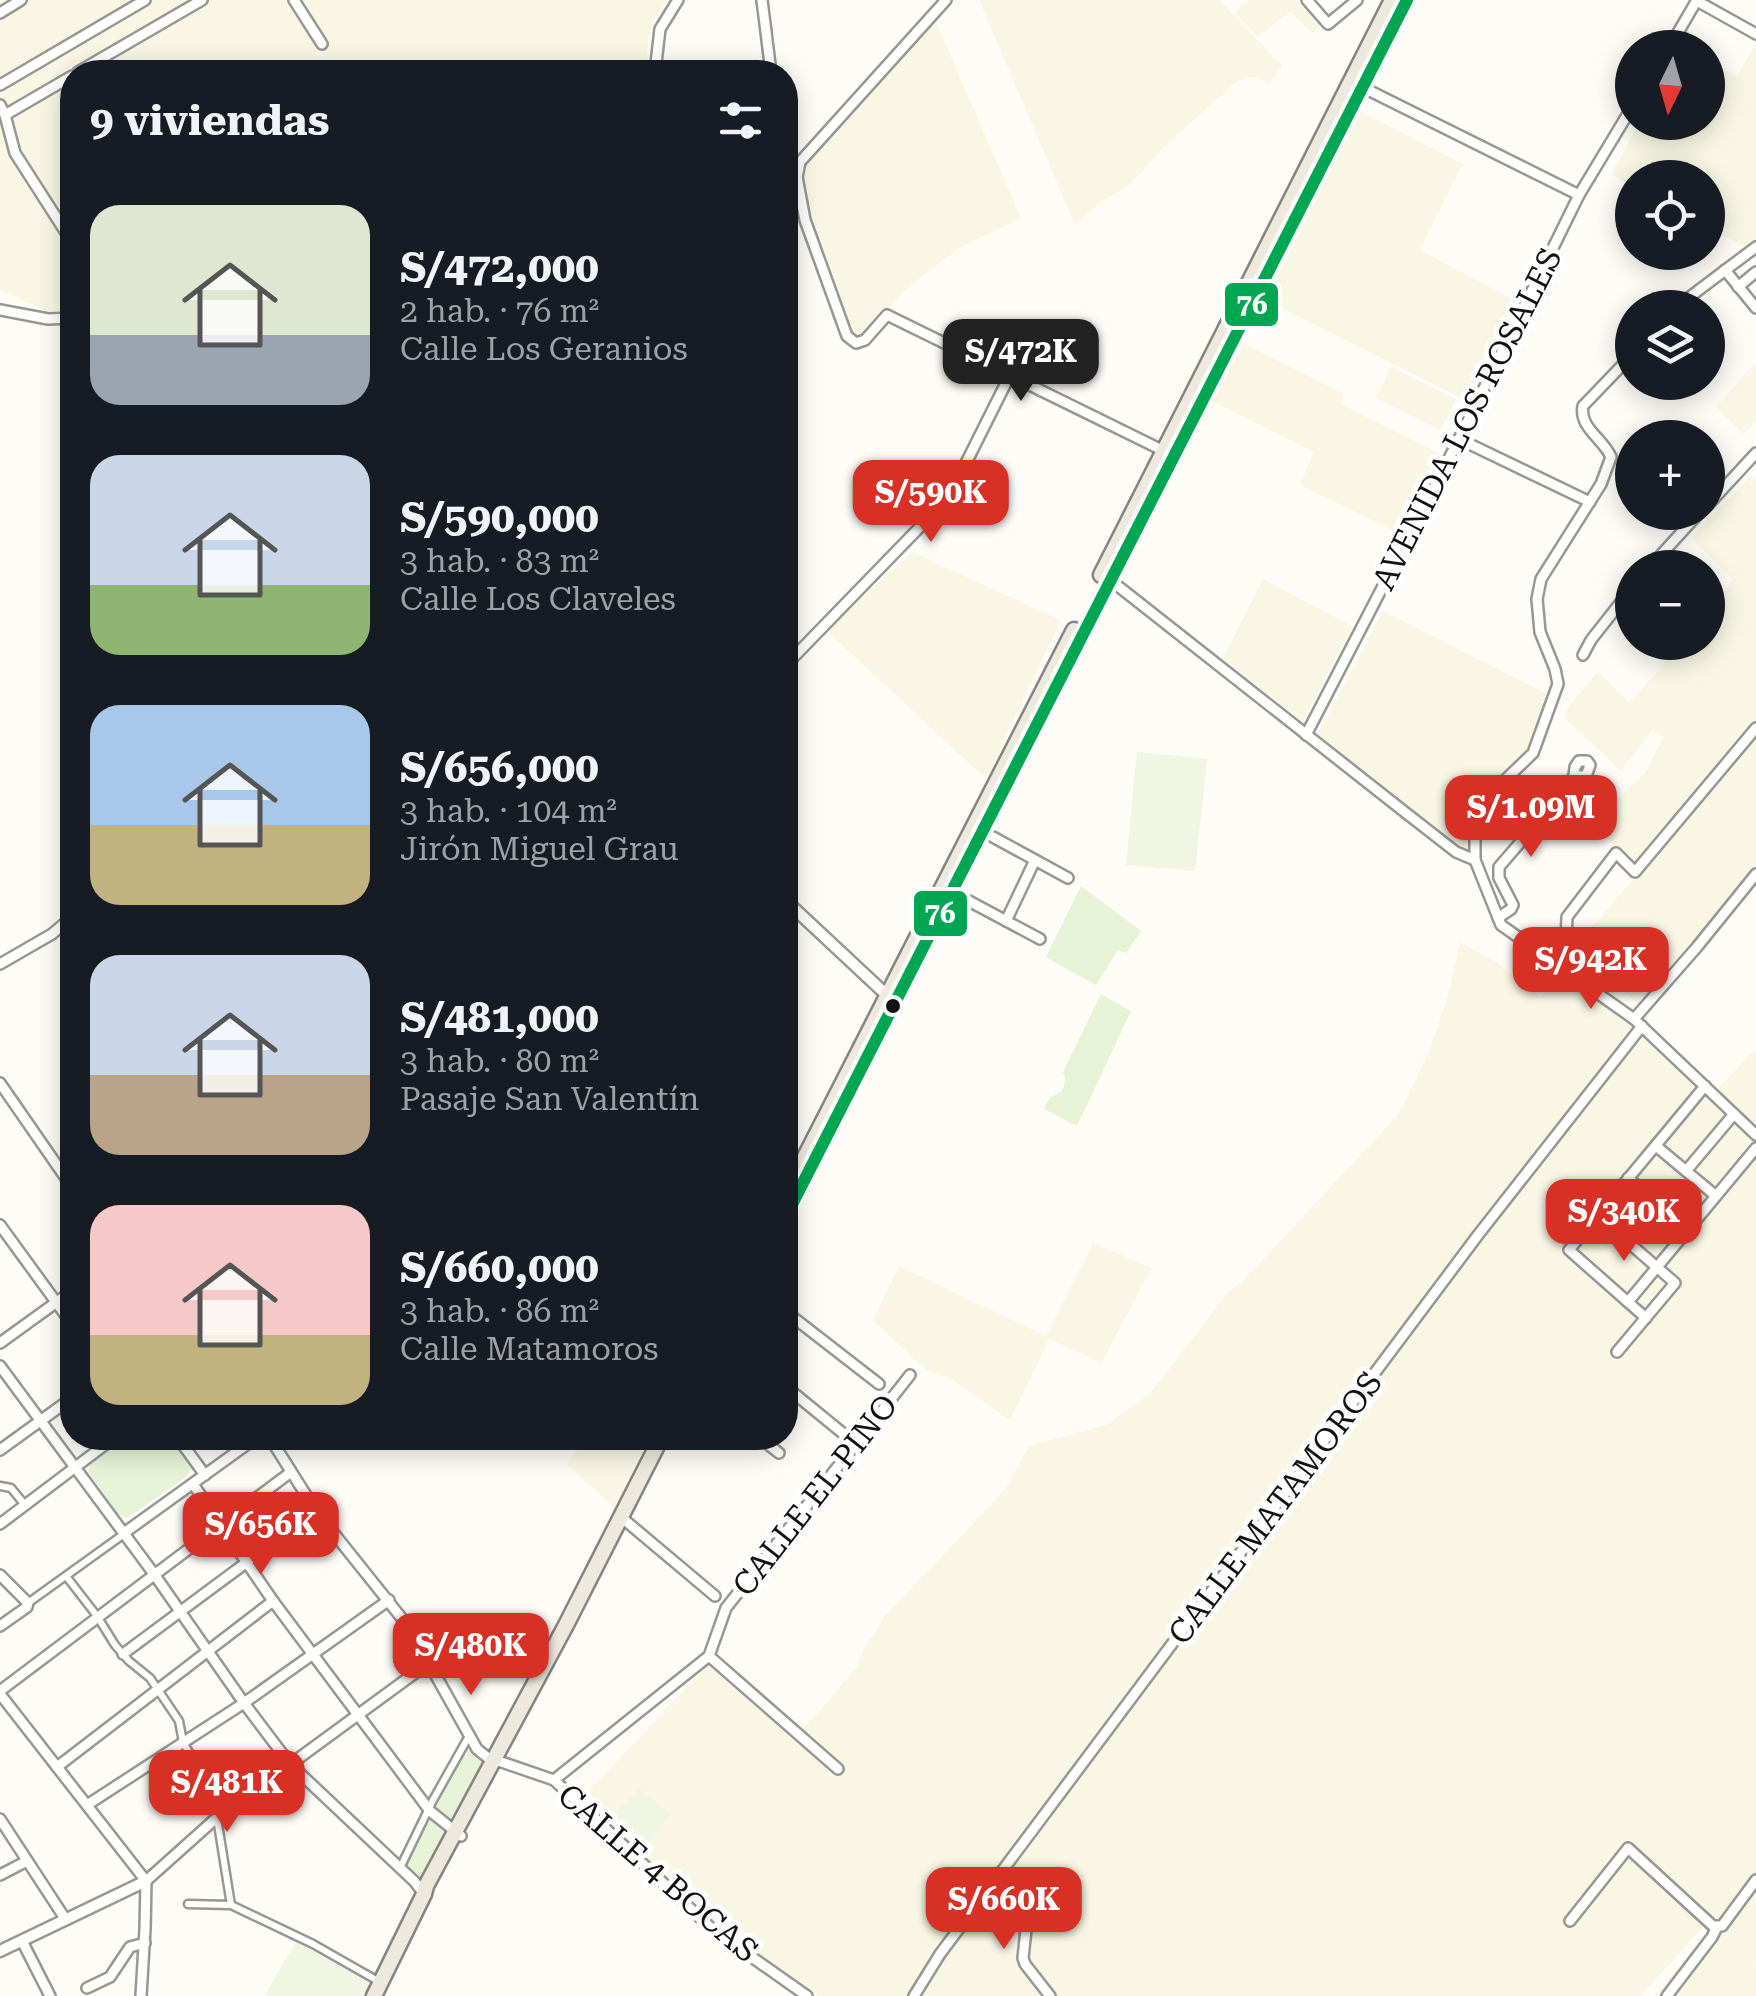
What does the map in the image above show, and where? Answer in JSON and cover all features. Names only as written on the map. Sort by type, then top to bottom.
[{"type":"main road","points":[[1357,84],[1392,0]]},
{"type":"main road","points":[[798,1191],[891,999],[1357,84],[1407,0]]},
{"type":"main road","points":[[798,1172],[891,999]]},
{"type":"main road","points":[[376,1989],[424,1889],[499,1760],[656,1450]]},
{"type":"main road","points":[[624,1520],[665,1450]]},
{"type":"street","points":[[0,13],[22,0]]},
{"type":"street","points":[[0,85],[145,0]]},
{"type":"street","points":[[99,60],[202,0]]},
{"type":"street","points":[[294,0],[322,44]]},
{"type":"street","points":[[656,60],[660,29],[678,0]]},
{"type":"street","points":[[762,0],[770,60]]},
{"type":"street","points":[[946,0],[800,162],[798,177],[805,220],[847,336],[856,343],[865,340],[887,315],[1168,454]]},
{"type":"street","points":[[1306,0],[1328,24],[1357,0]]},
{"type":"street","points":[[1679,30],[1697,1],[1756,34]]},
{"type":"street","points":[[60,82],[3,110],[15,153],[60,223]]},
{"type":"street","points":[[1357,84],[1579,196]]},
{"type":"street","name":"AVENIDA LOS ROSALES","points":[[1306,734],[1460,439],[1579,196],[1615,136]]},
{"type":"street","points":[[1699,290],[1756,247]]},
{"type":"street","points":[[1725,270],[1756,308]]},
{"type":"street","points":[[1738,287],[1756,272]]},
{"type":"street","points":[[0,310],[60,318]]},
{"type":"street","points":[[1615,373],[1583,406],[1581,414],[1584,423],[1608,448],[1610,466],[1541,580],[1537,599],[1540,632],[1558,684],[1533,752],[1505,780],[1481,813],[1476,826],[1475,860],[1501,924],[1638,1022],[1756,1135]]},
{"type":"street","points":[[798,653],[949,497],[1009,377]]},
{"type":"street","points":[[1460,439],[1590,502]]},
{"type":"street","points":[[1725,487],[1756,453]]},
{"type":"street","points":[[1665,550],[1684,530]]},
{"type":"street","points":[[1105,577],[1456,852],[1475,860]]},
{"type":"street","points":[[1583,655],[1615,610]]},
{"type":"street","points":[[1545,956],[1566,939],[1567,917],[1616,853],[1635,872],[1756,728]]},
{"type":"street","points":[[1498,918],[1513,905],[1499,878],[1499,867],[1574,776]]},
{"type":"street","points":[[993,837],[1068,878]]},
{"type":"street","points":[[1006,921],[1035,860]]},
{"type":"street","name":"CALLE MATAMOROS","points":[[914,1996],[940,1954],[1478,1235],[1638,1022],[1756,874]]},
{"type":"street","points":[[968,900],[1040,938]]},
{"type":"street","points":[[798,912],[891,999]]},
{"type":"street","points":[[0,964],[60,927]]},
{"type":"street","points":[[0,1083],[60,1170]]},
{"type":"street","points":[[1646,1318],[1569,1250],[1705,1086]]},
{"type":"street","points":[[1686,1171],[1734,1114]]},
{"type":"street","points":[[1656,1146],[1716,1196]]},
{"type":"street","points":[[1628,1302],[1756,1148]]},
{"type":"street","points":[[1628,1178],[1688,1230]]},
{"type":"street","points":[[1598,1215],[1675,1283],[1617,1352]]},
{"type":"street","points":[[0,1225],[60,1306]]},
{"type":"street","points":[[0,1343],[60,1300]]},
{"type":"street","points":[[798,1320],[880,1384]]},
{"type":"street","points":[[0,1366],[60,1448]]},
{"type":"street","name":"CALLE EL PINO","points":[[709,1656],[726,1608],[910,1375]]},
{"type":"street","points":[[798,1397],[856,1444]]},
{"type":"street","points":[[0,1450],[60,1406]]},
{"type":"street","points":[[62,1450],[290,1764],[424,1894]]},
{"type":"street","points":[[0,1524],[98,1450]]},
{"type":"street","points":[[187,1450],[205,1475]]},
{"type":"street","points":[[0,1626],[239,1450]]},
{"type":"street","points":[[277,1450],[316,1511],[389,1600],[430,1662],[469,1736],[484,1755],[499,1760]]},
{"type":"street","points":[[775,1450],[779,1453]]},
{"type":"street","points":[[141,1996],[146,1881],[0,1692],[291,1472]]},
{"type":"street","points":[[193,1484],[273,1601],[429,1809],[458,1834]]},
{"type":"street","points":[[0,1486],[12,1488],[26,1505]]},
{"type":"street","points":[[123,1654],[316,1511]]},
{"type":"street","points":[[624,1520],[714,1596]]},
{"type":"street","points":[[0,1574],[28,1604]]},
{"type":"street","points":[[66,1576],[123,1654],[150,1678],[179,1722],[183,1742],[203,1777],[217,1818],[231,1905]]},
{"type":"street","points":[[87,1805],[244,1703],[389,1600]]},
{"type":"street","points":[[57,1767],[273,1601]]},
{"type":"street","points":[[554,1780],[709,1656],[838,1769]]},
{"type":"street","points":[[0,1950],[146,1881],[217,1818],[430,1662]]},
{"type":"street","points":[[400,1869],[469,1736]]},
{"type":"street","name":"CALLE 4 BOCAS","points":[[499,1760],[554,1780],[712,1929],[807,1996]]},
{"type":"street","points":[[0,1819],[66,1920]]},
{"type":"street","points":[[1570,1921],[1628,1848],[1717,1928]]},
{"type":"street","points":[[0,1875],[27,1860]]},
{"type":"street","points":[[1667,1996],[1756,1880]]},
{"type":"street","points":[[992,1886],[1025,1914],[1023,1958],[1050,1996]]},
{"type":"street","points":[[188,1904],[231,1905],[313,1944],[376,1989]]},
{"type":"street","points":[[22,1941],[50,1996]]},
{"type":"street","points":[[87,1988],[110,1976],[130,1948],[145,1943]]},
{"type":"shaded area","points":[[0,0],[668,0],[654,19],[647,60],[60,60],[60,311],[45,310],[0,290]]},
{"type":"shaded area","points":[[979,0],[1219,0],[1282,66],[1270,84],[1248,77],[1235,83],[1169,142],[1128,186],[1101,202],[1075,225]]},
{"type":"shaded area","points":[[1248,0],[1306,0],[1327,24],[1312,33],[1290,11],[1258,37],[1234,13]]},
{"type":"shaded area","points":[[936,22],[1021,218],[957,249],[906,289],[867,332],[854,337],[809,221],[800,170],[803,161]]},
{"type":"shaded area","points":[[1756,44],[1756,243],[1747,248],[1725,236],[1725,160],[1619,160],[1630,140],[1725,140],[1725,70],[1737,76]]},
{"type":"shaded area","points":[[1358,110],[1463,164],[1420,250],[1518,302],[1467,401],[1261,298]]},
{"type":"shaded area","points":[[1241,342],[1344,394],[1341,404],[1440,454],[1401,534],[1300,485],[1314,452],[1212,401]]},
{"type":"shaded area","points":[[1756,362],[1756,420],[1743,434],[1716,407]]},
{"type":"shaded area","points":[[1391,366],[1456,399],[1440,430],[1376,398]]},
{"type":"shaded area","points":[[1751,476],[1756,480],[1756,721],[1634,867],[1594,823],[1646,771],[1663,738],[1653,729],[1621,771],[1565,718],[1568,707],[1598,672],[1630,703],[1667,660],[1725,660],[1725,590],[1733,580],[1725,572],[1725,550],[1703,550],[1691,538],[1699,530],[1725,530],[1725,503]]},
{"type":"shaded area","points":[[912,552],[1061,620],[986,779],[826,630]]},
{"type":"shaded area","points":[[1263,579],[1352,626],[1303,722],[1223,658]]},
{"type":"shaded area","points":[[1383,611],[1551,696],[1528,755],[1504,777],[1476,813],[1470,827],[1469,853],[1317,736]]},
{"type":"shaded area","points":[[1756,732],[1756,866],[1641,1006],[1604,975],[1613,964],[1601,949],[1608,941],[1594,926]]},
{"type":"shaded area","points":[[1460,942],[1496,962],[1541,997],[1560,975],[1599,996],[1630,1019],[1710,1094],[1756,1048],[1756,1966],[1751,1962],[1756,1969],[1756,1996],[1655,1996],[1708,1931],[1703,1927],[1640,1996],[818,1996],[717,1929],[581,1799],[709,1664],[796,1739],[856,1668],[885,1616],[1004,1491],[1029,1446],[1106,1425],[1150,1394],[1229,1291],[1240,1284],[1397,1116],[1430,1049]]},
{"type":"shaded area","points":[[1093,1243],[1152,1268],[1101,1363],[1049,1339],[1010,1420],[950,1378],[928,1371],[873,1321],[899,1266],[1046,1336]]},
{"type":"shaded area","points":[[578,1450],[647,1450],[616,1509],[567,1465]]},
{"type":"green space","points":[[1137,752],[1207,759],[1195,871],[1126,865]]},
{"type":"green space","points":[[1081,886],[1141,931],[1126,953],[1118,950],[1096,985],[1046,957]]},
{"type":"green space","points":[[1101,994],[1131,1011],[1077,1126],[1044,1109],[1050,1097],[1063,1088],[1063,1072]]},
{"type":"green space","points":[[109,1450],[180,1450],[192,1468],[186,1477],[127,1518],[118,1514],[88,1471]]},
{"type":"green space","points":[[467,1742],[486,1764],[452,1823],[440,1817],[432,1806]]},
{"type":"green space","points":[[639,1789],[671,1814],[639,1852],[607,1821]]},
{"type":"green space","points":[[427,1815],[447,1836],[423,1885],[401,1868]]},
{"type":"green space","points":[[296,1942],[371,1983],[365,1996],[264,1996]]},
{"type":"transit line","name":"76","points":[[798,1193],[1407,0]]}]
